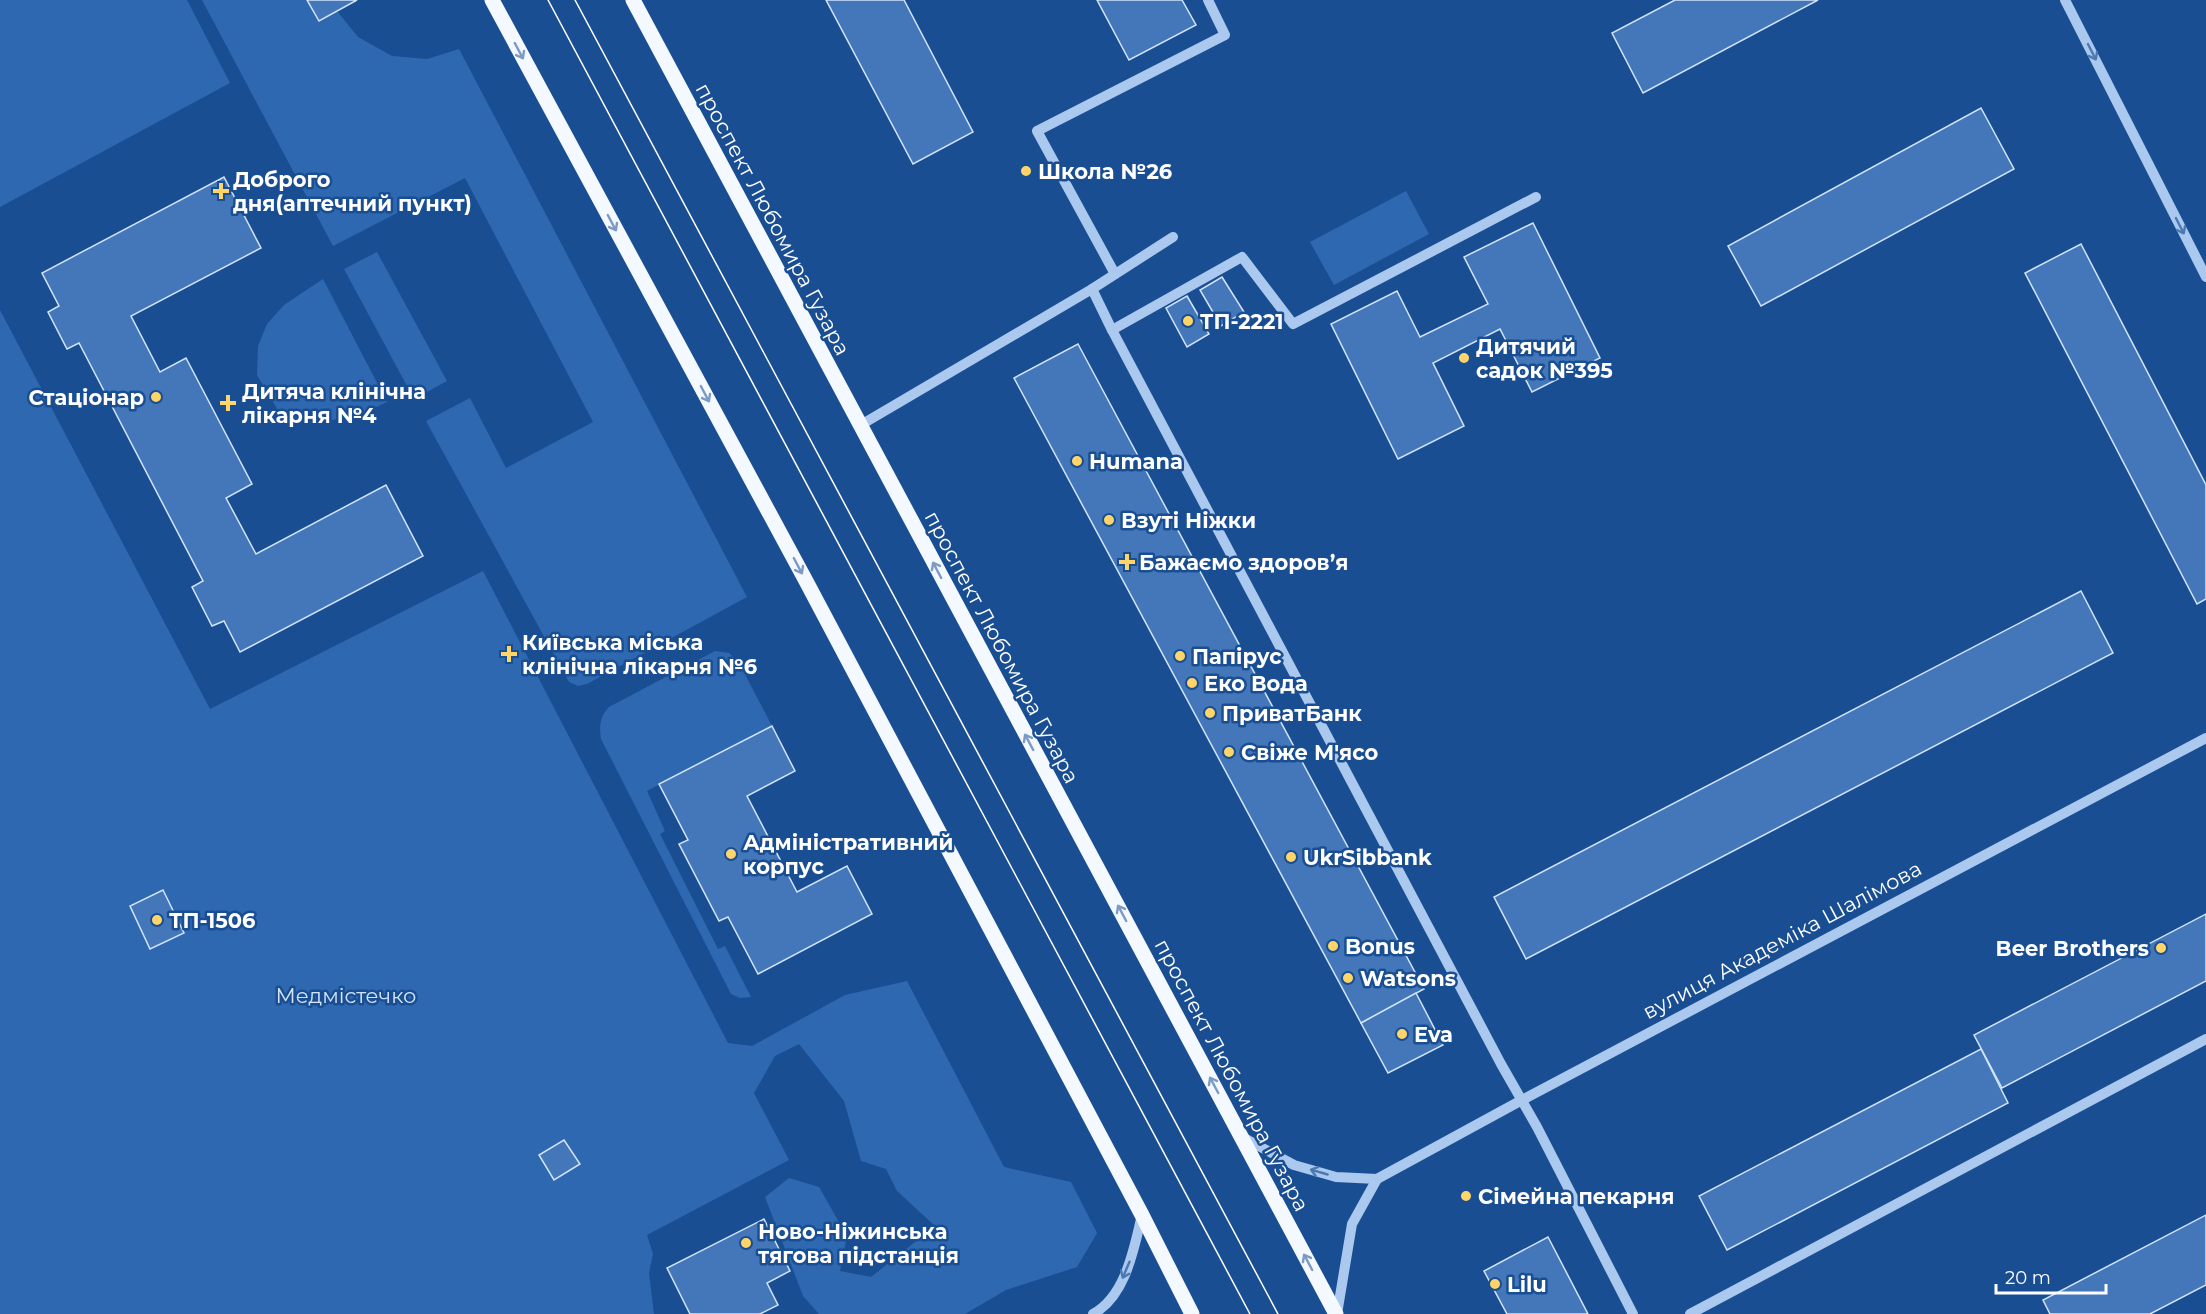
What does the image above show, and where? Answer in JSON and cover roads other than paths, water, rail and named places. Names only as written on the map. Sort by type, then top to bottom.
[{"type":"main road","points":[[492,0],[812,592],[1142,1215],[1192,1314]]},
{"type":"main road","name":"проспект Любомира Гузара","points":[[633,0],[1336,1314]]},
{"type":"street","points":[[1115,274],[1037,130],[1226,35],[1208,0]]},
{"type":"street","points":[[2065,0],[2205,272]]},
{"type":"street","points":[[1112,330],[1242,257],[1293,324],[1536,197]]},
{"type":"street","points":[[859,426],[1092,289],[1173,237]]},
{"type":"street","points":[[1092,289],[1633,1314]]},
{"type":"street","name":"вулиця Академіка Шалімова","points":[[1377,1179],[2206,738]]},
{"type":"street","points":[[1690,1314],[2206,1039]]},
{"type":"street","points":[[1242,1137],[1294,1165],[1336,1177],[1377,1179],[1352,1224],[1336,1314]]},
{"type":"street","points":[[1093,1314],[1105,1307],[1121,1280],[1132,1255],[1142,1215]]},
{"type":"tram line","points":[[548,0],[1250,1314]]},
{"type":"tram line","points":[[575,0],[1278,1314]]},
{"type":"place","name":"Школа №26","points":[[1026,171]]},
{"type":"place","name":"Доброго дня(аптечний пункт)","points":[[221,191]]},
{"type":"place","name":"ТП-2221","points":[[1188,321]]},
{"type":"place","name":"Дитячий садок №395","points":[[1464,358]]},
{"type":"place","name":"Стаціонар","points":[[156,397]]},
{"type":"place","name":"Дитяча клінічна лікарня №4","points":[[228,403]]},
{"type":"place","name":"Humana","points":[[1077,461]]},
{"type":"place","name":"Взуті Ніжки","points":[[1109,520]]},
{"type":"place","name":"Бажаємо здоровʼя","points":[[1127,562]]},
{"type":"place","name":"Київська міська клінічна лікарня №6","points":[[509,654]]},
{"type":"place","name":"Папірус","points":[[1180,656]]},
{"type":"place","name":"Еко Вода","points":[[1192,683]]},
{"type":"place","name":"ПриватБанк","points":[[1210,713]]},
{"type":"place","name":"Свіже М'ясо","points":[[1229,752]]},
{"type":"place","name":"Адміністративний корпус","points":[[731,854]]},
{"type":"place","name":"UkrSibbank","points":[[1291,857]]},
{"type":"place","name":"ТП-1506","points":[[157,920]]},
{"type":"place","name":"Bonus","points":[[1333,946]]},
{"type":"place","name":"Beer Brothers","points":[[2161,948]]},
{"type":"place","name":"Watsons","points":[[1348,978]]},
{"type":"place","name":"Eva","points":[[1402,1034]]},
{"type":"place","name":"Сімейна пекарня","points":[[1466,1196]]},
{"type":"place","name":"Ново-Ніжинська тягова підстанція","points":[[746,1243]]},
{"type":"place","name":"Lilu","points":[[1495,1284]]},
{"type":"park label","name":"Медмістечко","points":[[346,995]]}]
